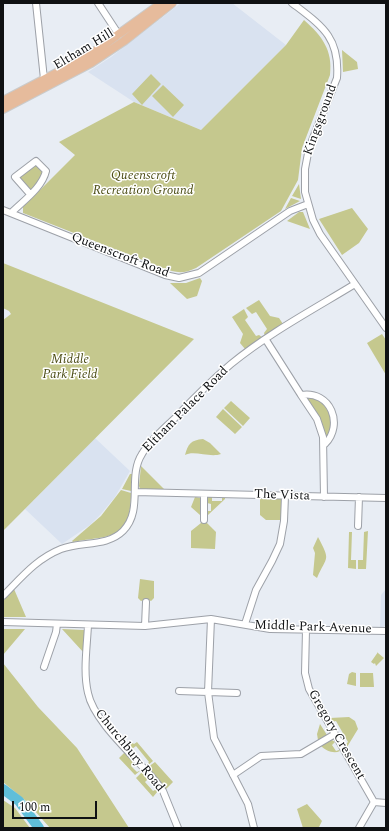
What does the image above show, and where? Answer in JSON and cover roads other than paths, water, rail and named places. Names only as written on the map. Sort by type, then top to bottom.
[{"type":"main road","name":"Eltham Hill","points":[[3,101],[88,57],[162,3]]},
{"type":"main road","name":"Eltham Hill","points":[[3,109],[91,63],[124,41],[172,3]]},
{"type":"street","points":[[36,3],[44,79]]},
{"type":"street","points":[[98,3],[119,35]]},
{"type":"street","name":"Kingsground","points":[[292,3],[328,34],[335,48],[338,64],[337,78],[306,158],[304,178],[308,204],[320,234],[386,328]]},
{"type":"street","points":[[11,213],[30,194],[44,180],[46,172],[36,161],[15,178],[30,194]]},
{"type":"street","name":"Queenscroft Road","points":[[3,210],[165,275],[179,278],[199,273],[290,211],[308,204]]},
{"type":"street","name":"Eltham Palace Road","points":[[3,596],[28,570],[49,554],[67,547],[102,542],[118,535],[124,530],[133,516],[137,464],[145,448],[209,382],[241,357],[356,284]]},
{"type":"street","points":[[266,340],[321,427],[325,444],[324,497]]},
{"type":"street","points":[[301,395],[307,394],[322,399],[332,410],[335,425],[330,439],[325,444]]},
{"type":"street","name":"The Vista","points":[[135,492],[386,498]]},
{"type":"street","points":[[204,494],[204,520]]},
{"type":"street","points":[[245,624],[256,590],[280,544],[284,521],[285,496]]},
{"type":"street","points":[[358,526],[359,497]]},
{"type":"street","points":[[145,626],[146,602]]},
{"type":"street","points":[[210,619],[208,692],[214,738],[248,804],[254,828]]},
{"type":"street","name":"Middle Park Avenue","points":[[3,622],[145,626],[210,619],[270,629],[386,631]]},
{"type":"street","points":[[44,667],[57,624]]},
{"type":"street","name":"Churchbury Road","points":[[88,625],[86,684],[91,703],[99,718],[163,791],[178,828]]},
{"type":"street","name":"Gregory Crescent","points":[[306,630],[306,682],[374,802]]},
{"type":"street","points":[[179,691],[237,692]]},
{"type":"street","points":[[233,775],[261,756],[301,754],[335,734]]},
{"type":"street","points":[[359,828],[374,802],[386,803]]},
{"type":"waterway","points":[[3,789],[19,801],[39,828]]},
{"type":"park label","name":"Queenscroft Recreation Ground","points":[[143,184]]},
{"type":"park label","name":"Middle Park Field","points":[[70,368]]}]
